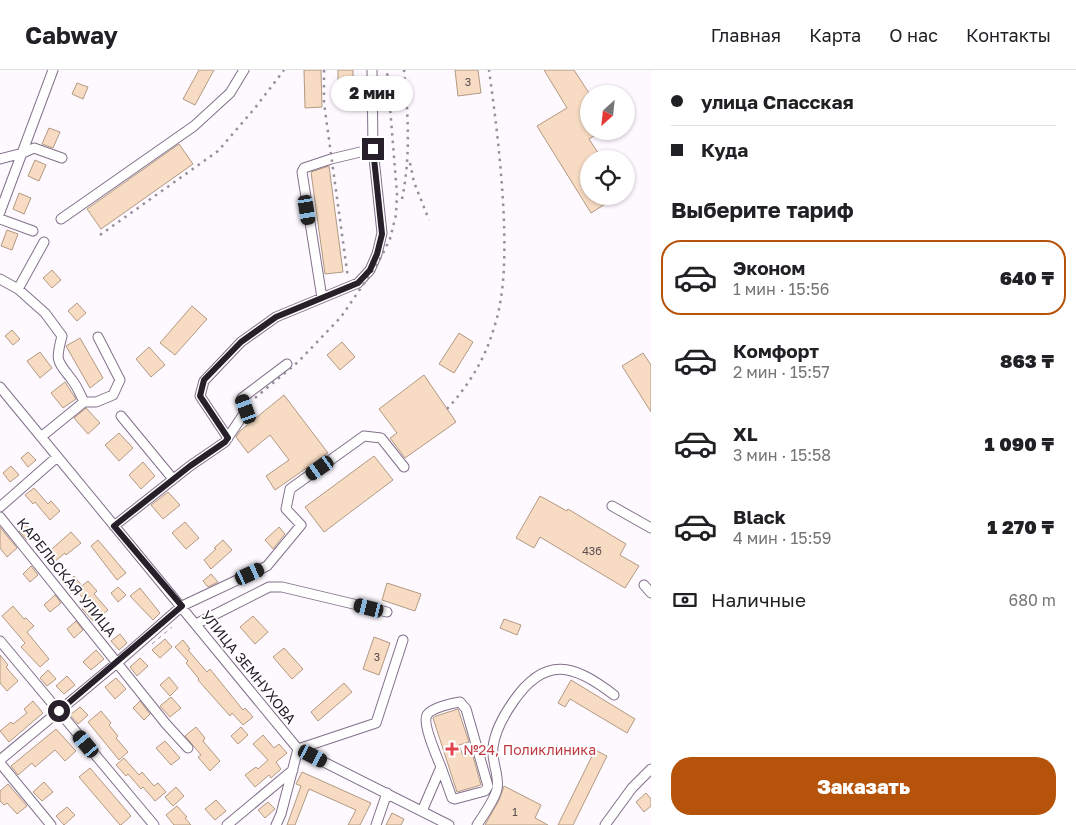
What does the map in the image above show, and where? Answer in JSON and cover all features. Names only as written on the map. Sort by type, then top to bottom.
[{"type":"street","points":[[0,212],[53,70]]},
{"type":"street","points":[[61,219],[194,126],[230,93],[244,70]]},
{"type":"street","points":[[228,438],[200,396],[204,380],[241,342],[276,317],[358,283],[370,270],[377,254],[382,234],[373,149],[372,70]]},
{"type":"street","points":[[0,159],[34,148],[62,158]]},
{"type":"street","points":[[322,298],[302,172],[304,168],[331,159],[373,149]]},
{"type":"street","points":[[0,219],[33,231]]},
{"type":"street","points":[[18,289],[44,242]]},
{"type":"street","points":[[0,279],[18,289],[45,313],[62,336],[58,352],[60,365],[74,382],[84,402]]},
{"type":"street","points":[[41,437],[84,402],[96,402],[113,395],[120,380],[98,337]]},
{"type":"street","points":[[114,526],[190,466],[225,442],[246,409],[242,398],[287,364]]},
{"type":"street","name":"УЛИЦА ЗЕМНУХОВА","points":[[0,387],[298,748],[449,825]]},
{"type":"street","points":[[120,416],[173,479]]},
{"type":"street","points":[[51,825],[0,761],[182,606],[267,566],[301,526],[286,509],[290,489],[364,436],[381,438],[404,466]]},
{"type":"street","points":[[0,507],[57,457]]},
{"type":"street","points":[[612,506],[651,528]]},
{"type":"street","name":"КАРЕЛЬСКАЯ УЛИЦА","points":[[0,517],[166,724],[188,748]]},
{"type":"street","points":[[644,586],[651,593]]},
{"type":"street","points":[[196,624],[269,587],[282,587],[387,612]]},
{"type":"street","points":[[276,825],[298,748],[376,723],[403,640]]},
{"type":"street","points":[[0,641],[154,825]]},
{"type":"street","points":[[477,825],[497,791],[498,784],[494,767],[493,749],[496,735],[506,711],[521,689],[537,675],[555,669],[575,671],[594,679],[614,695]]},
{"type":"street","points":[[422,811],[442,767],[425,720],[429,712],[448,704],[460,702],[466,709],[488,786],[485,791],[455,800],[452,798],[442,767]]},
{"type":"street","points":[[606,825],[626,794],[651,769]]},
{"type":"street","points":[[227,825],[293,770]]},
{"type":"street","points":[[376,825],[387,793]]},
{"type":"building","points":[[199,70],[214,70],[195,105],[183,99]]},
{"type":"building","points":[[304,70],[321,70],[322,107],[305,108]]},
{"type":"building","points":[[338,70],[353,70],[353,83],[338,82]]},
{"type":"building","points":[[455,70],[478,70],[481,93],[458,96]]},
{"type":"building","points":[[544,70],[574,70],[584,85],[580,85],[580,140],[590,140],[596,150],[580,150],[580,195],[537,126],[567,108]]},
{"type":"building","points":[[77,83],[88,87],[83,99],[72,94]]},
{"type":"building","points":[[49,128],[60,132],[53,148],[42,144]]},
{"type":"building","points":[[179,144],[193,164],[101,229],[87,209]]},
{"type":"building","points":[[35,160],[46,165],[39,181],[28,176]]},
{"type":"building","points":[[329,166],[343,272],[325,274],[311,172]]},
{"type":"building","points":[[19,193],[31,198],[24,214],[13,209]]},
{"type":"building","points":[[586,205],[604,205],[591,213]]},
{"type":"building","points":[[7,230],[18,234],[12,250],[1,246]]},
{"type":"building","points":[[52,270],[61,280],[52,288],[43,278]]},
{"type":"building","points":[[77,303],[86,313],[77,321],[68,311]]},
{"type":"building","points":[[192,306],[207,319],[175,355],[160,343]]},
{"type":"building","points":[[12,330],[20,339],[13,345],[5,336]]},
{"type":"building","points":[[459,333],[473,342],[454,373],[439,364]]},
{"type":"building","points":[[80,338],[103,378],[90,388],[66,346]]},
{"type":"building","points":[[342,342],[355,357],[340,370],[327,355]]},
{"type":"building","points":[[149,347],[165,365],[151,377],[136,359]]},
{"type":"building","points":[[40,352],[52,368],[40,378],[27,361]]},
{"type":"building","points":[[643,353],[651,365],[651,412],[622,366]]},
{"type":"building","points":[[424,375],[456,422],[405,458],[390,438],[397,433],[379,409]]},
{"type":"building","points":[[65,382],[76,399],[63,408],[51,393]]},
{"type":"building","points":[[284,395],[328,453],[275,490],[266,476],[289,460],[270,435],[248,453],[236,437],[240,431]]},
{"type":"building","points":[[86,408],[100,423],[88,434],[74,418]]},
{"type":"building","points":[[119,433],[133,448],[119,461],[105,445]]},
{"type":"building","points":[[28,452],[36,460],[28,467],[21,458]]},
{"type":"building","points":[[374,456],[393,480],[324,532],[305,507]]},
{"type":"building","points":[[143,462],[155,476],[141,489],[129,475]]},
{"type":"building","points":[[11,466],[19,475],[10,482],[3,473]]},
{"type":"building","points":[[34,488],[48,504],[51,501],[60,511],[50,520],[35,502],[33,504],[25,495]]},
{"type":"building","points":[[168,492],[180,505],[163,519],[151,505]]},
{"type":"building","points":[[540,496],[567,511],[568,509],[626,544],[620,555],[639,566],[625,588],[540,537],[534,548],[516,538]]},
{"type":"building","points":[[185,522],[199,538],[186,549],[172,533]]},
{"type":"building","points":[[26,525],[34,534],[27,540],[19,531]]},
{"type":"building","points":[[0,527],[17,548],[7,557],[0,548]]},
{"type":"building","points":[[279,527],[285,534],[273,549],[265,540]]},
{"type":"building","points":[[71,532],[81,543],[52,564],[44,556]]},
{"type":"building","points":[[98,540],[126,573],[117,580],[91,546]]},
{"type":"building","points":[[223,540],[232,550],[211,569],[204,560]]},
{"type":"building","points":[[31,566],[38,575],[30,582],[23,574]]},
{"type":"building","points":[[211,574],[218,582],[208,587],[203,581]]},
{"type":"building","points":[[74,576],[82,586],[88,581],[97,591],[94,594],[108,610],[94,622],[82,609],[88,604],[76,590],[73,593],[66,584]]},
{"type":"building","points":[[387,583],[421,594],[415,611],[382,600]]},
{"type":"building","points":[[118,587],[126,595],[118,602],[111,593]]},
{"type":"building","points":[[140,588],[160,613],[153,620],[130,596]]},
{"type":"building","points":[[55,595],[61,603],[50,612],[44,605]]},
{"type":"building","points":[[13,606],[24,619],[26,618],[34,626],[27,632],[49,659],[40,667],[21,647],[25,643],[2,616]]},
{"type":"building","points":[[253,616],[268,632],[255,644],[240,627]]},
{"type":"building","points":[[504,619],[521,625],[517,635],[500,628]]},
{"type":"building","points":[[76,621],[83,630],[74,638],[67,629]]},
{"type":"building","points":[[120,634],[127,643],[119,650],[111,641]]},
{"type":"building","points":[[374,637],[390,643],[379,675],[363,669]]},
{"type":"building","points":[[165,639],[172,647],[160,658],[152,650]]},
{"type":"building","points":[[183,640],[190,649],[188,650],[207,672],[210,669],[243,710],[245,708],[253,717],[243,725],[232,713],[230,716],[198,680],[186,663],[188,661],[175,647]]},
{"type":"building","points":[[284,648],[303,669],[292,679],[273,657]]},
{"type":"building","points":[[96,650],[104,659],[91,670],[83,662]]},
{"type":"building","points":[[0,655],[8,665],[6,667],[18,681],[7,691],[0,683]]},
{"type":"building","points":[[140,658],[148,666],[137,676],[130,667]]},
{"type":"building","points":[[48,670],[56,679],[47,686],[40,678]]},
{"type":"building","points":[[67,676],[75,685],[64,694],[56,686]]},
{"type":"building","points":[[169,677],[178,688],[170,696],[160,685]]},
{"type":"building","points":[[116,678],[126,689],[115,699],[105,687]]},
{"type":"building","points":[[571,680],[635,719],[627,733],[570,699],[565,707],[558,703]]},
{"type":"building","points":[[344,683],[352,692],[318,721],[311,712]]},
{"type":"building","points":[[171,697],[181,708],[170,717],[160,706]]},
{"type":"building","points":[[33,701],[43,713],[9,742],[0,731],[27,713],[24,709]]},
{"type":"building","points":[[140,701],[150,714],[144,720],[133,708]]},
{"type":"building","points":[[80,707],[88,715],[78,724],[70,715]]},
{"type":"building","name":"№24, Поликлиника","points":[[458,709],[469,742],[459,745],[463,756],[472,753],[481,785],[457,792],[433,718]]},
{"type":"building","points":[[101,711],[111,723],[109,725],[118,736],[116,738],[128,752],[119,760],[88,722]]},
{"type":"building","points":[[196,727],[205,738],[203,741],[220,761],[210,771],[198,757],[201,755],[185,736]]},
{"type":"building","points":[[241,727],[248,735],[238,744],[231,736]]},
{"type":"building","points":[[56,729],[76,751],[65,761],[55,750],[35,767],[32,763],[18,775],[11,766]]},
{"type":"building","points":[[263,735],[274,748],[279,744],[287,753],[276,762],[281,769],[271,778],[269,775],[255,787],[245,775],[256,767],[258,769],[268,760],[253,744]]},
{"type":"building","points":[[165,741],[180,758],[171,765],[156,748]]},
{"type":"building","points":[[595,750],[607,756],[573,825],[558,825]]},
{"type":"building","points":[[124,758],[139,775],[142,772],[154,786],[158,783],[166,792],[155,801],[143,787],[141,789],[128,774],[126,776],[116,765]]},
{"type":"building","points":[[90,768],[131,816],[121,825],[79,777]]},
{"type":"building","points":[[302,772],[371,803],[360,825],[348,825],[356,810],[309,789],[295,825],[287,825],[301,786],[296,784]]},
{"type":"building","points":[[44,782],[53,792],[42,801],[33,792]]},
{"type":"building","points":[[8,784],[27,806],[17,814],[7,803],[4,805],[0,801],[0,791]]},
{"type":"building","points":[[504,786],[541,805],[535,818],[548,825],[485,825],[499,800]]},
{"type":"building","points":[[176,787],[184,796],[173,806],[165,797]]},
{"type":"building","points":[[646,793],[651,799],[651,806],[644,812],[636,802]]},
{"type":"building","points":[[216,800],[226,811],[215,820],[205,809]]},
{"type":"building","points":[[268,802],[275,809],[265,818],[258,810]]},
{"type":"building","points":[[177,806],[187,817],[185,818],[191,825],[174,825],[166,815]]},
{"type":"building","points":[[67,807],[75,815],[64,825],[56,816]]},
{"type":"building","points":[[392,813],[404,819],[401,825],[386,825]]},
{"type":"railway","points":[[100,235],[218,151],[255,108],[284,70]]},
{"type":"railway","points":[[324,70],[324,103],[348,278]]},
{"type":"railway","points":[[255,398],[298,362],[341,317],[378,263],[390,239],[396,215],[397,194],[387,70]]},
{"type":"railway","points":[[402,199],[408,150],[404,70]]},
{"type":"railway","points":[[447,409],[462,391],[485,353],[497,318],[502,291],[504,249],[503,203],[489,70]]},
{"type":"railway","points":[[410,163],[414,182],[429,220]]},
{"type":"place","name":"№24, Поликлиника","points":[[452,749]]},
{"type":"route","points":[[59,711],[182,606],[114,526],[228,438],[200,396],[204,380],[241,342],[276,317],[358,283],[370,270],[377,254],[382,234],[373,149]]}]
